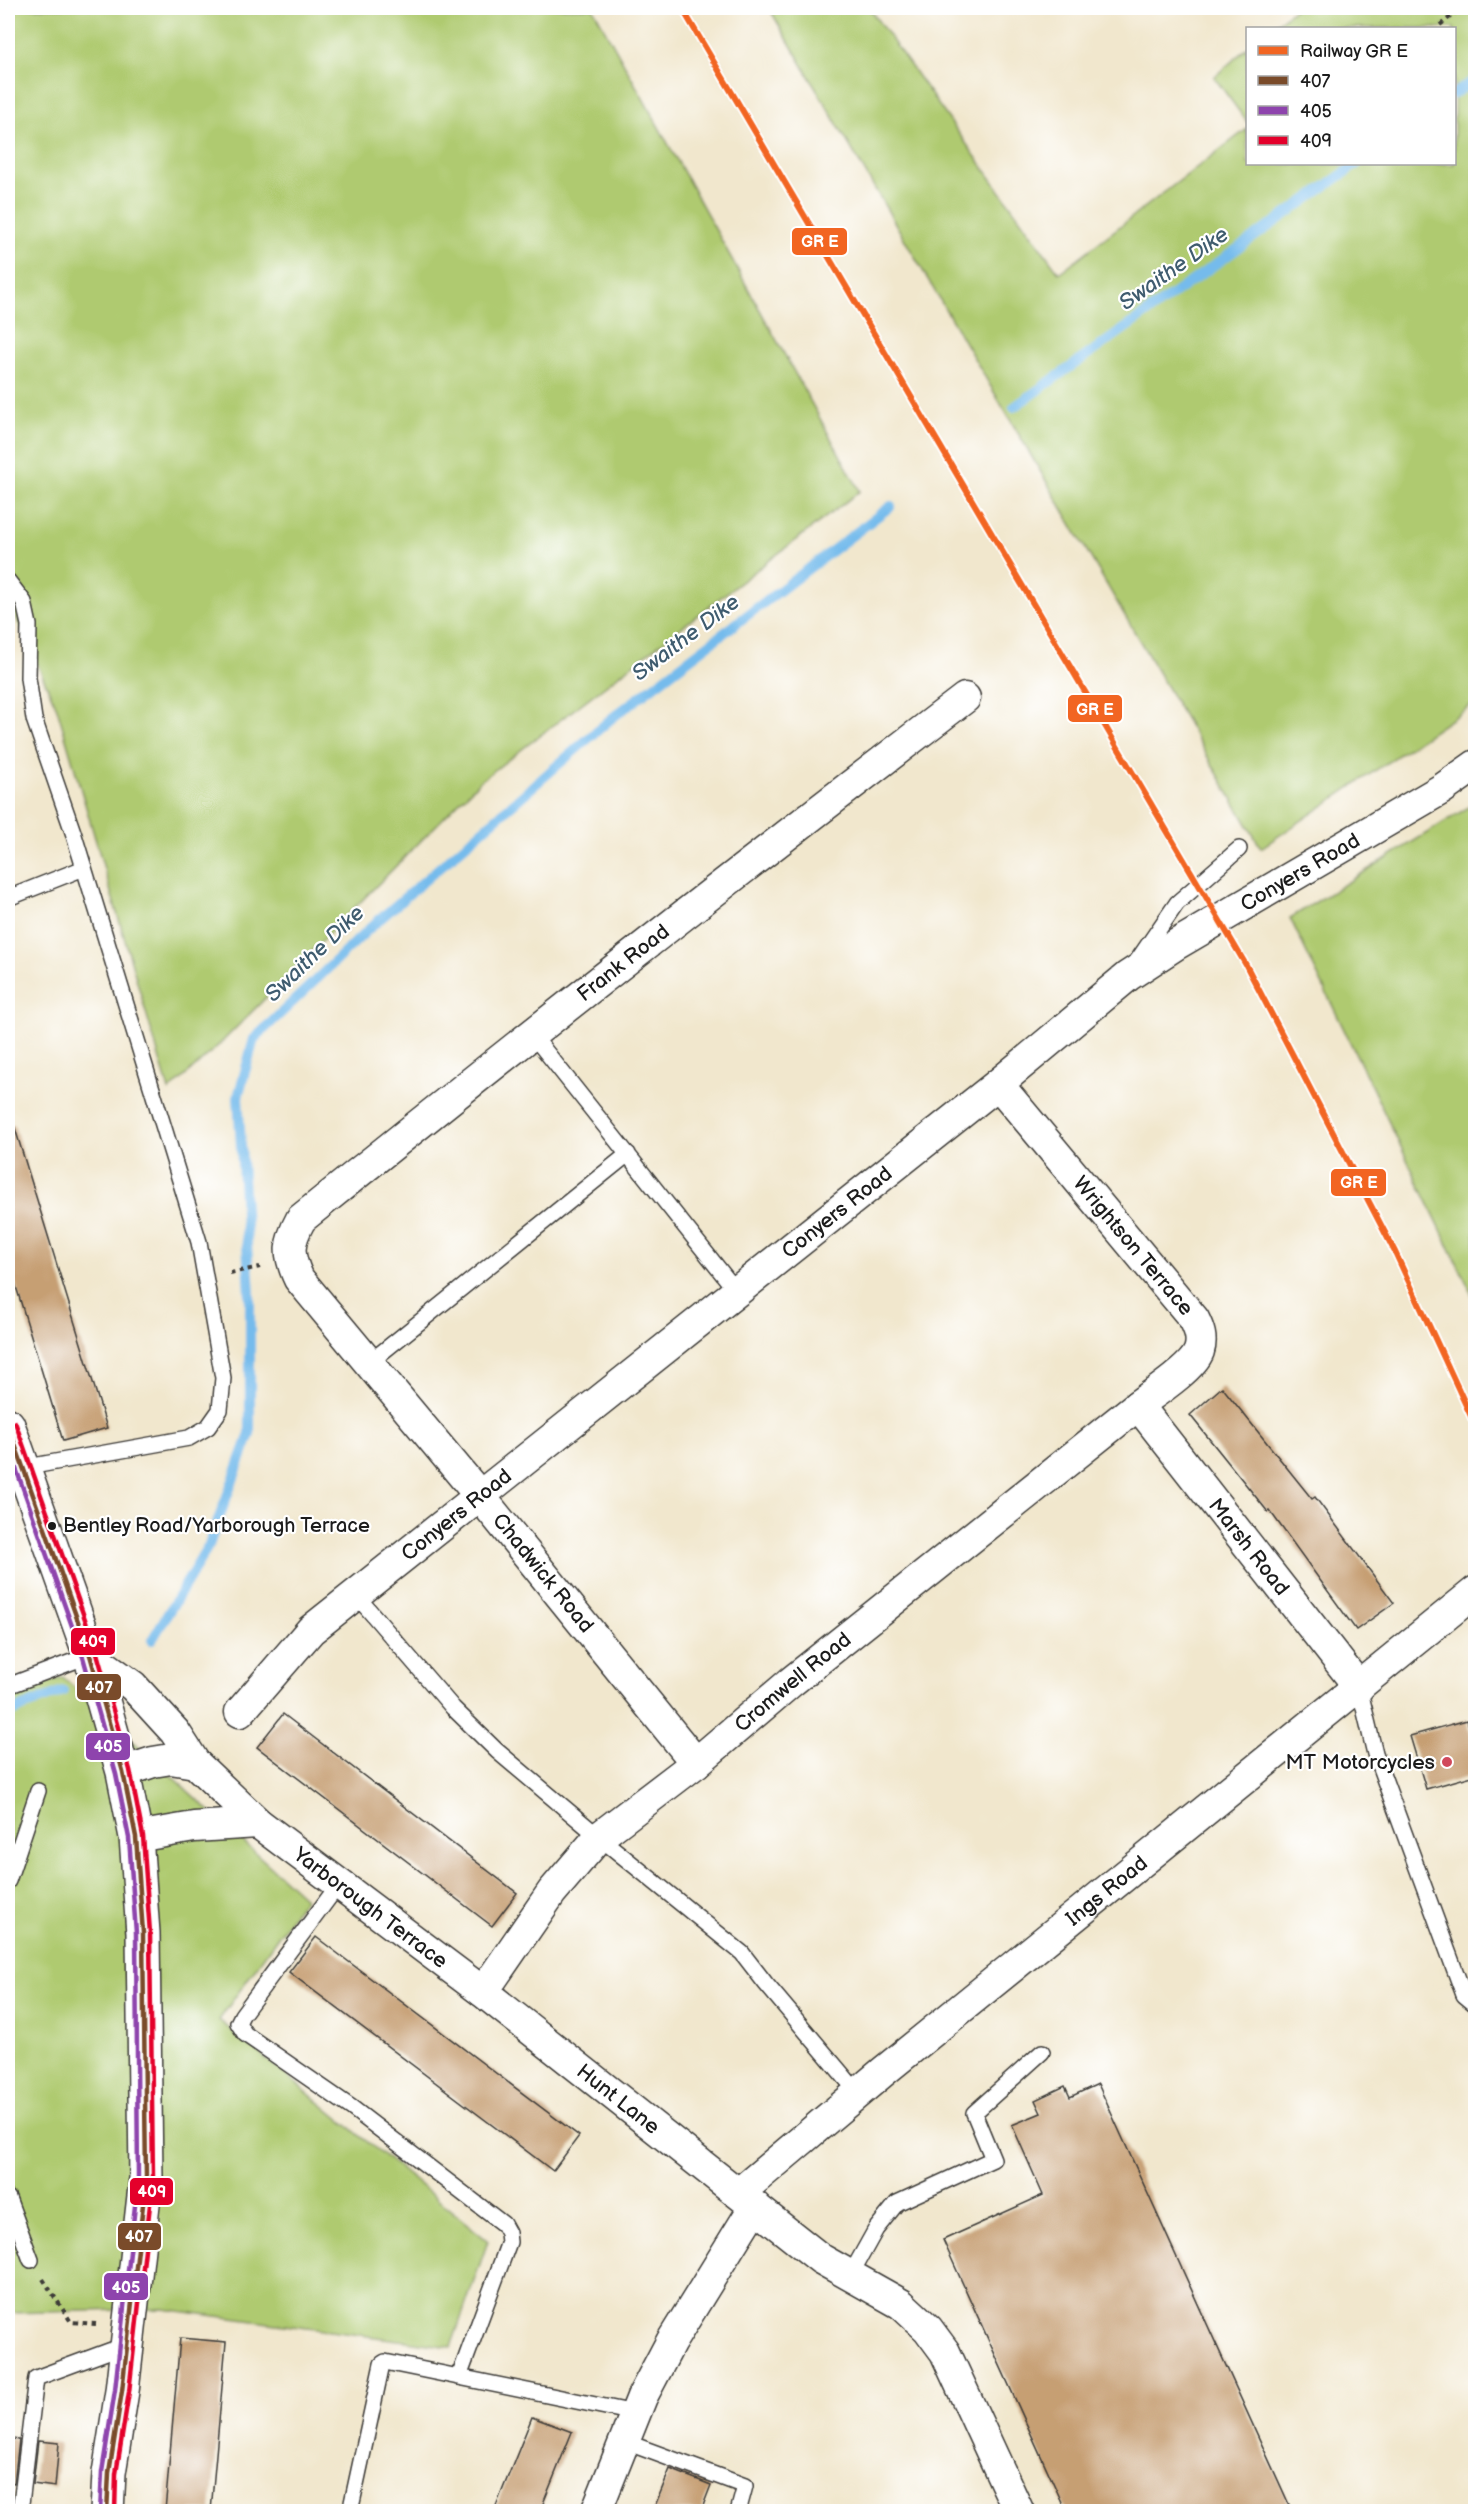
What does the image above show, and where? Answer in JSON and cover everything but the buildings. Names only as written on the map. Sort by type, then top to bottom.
[{"type":"highway","points":[[8,1425],[90,1655],[123,1772],[136,1837],[143,1933],[146,2178],[128,2336],[109,2473],[107,2511]]},
{"type":"street","name":"Frank Road","points":[[291,1250],[301,1219],[531,1033],[965,698]]},
{"type":"street","name":"Conyers Road","points":[[240,1712],[311,1630],[998,1084],[1128,976],[1177,944],[1442,789],[1476,765]]},
{"type":"street","name":"Wrightson Terrace","points":[[998,1084],[1194,1319],[1200,1331],[1199,1352],[1190,1363],[1138,1405]]},
{"type":"street","name":"Chadwick Road","points":[[291,1250],[298,1279],[370,1362],[696,1763]]},
{"type":"street","name":"Marsh Road","points":[[1138,1405],[1359,1687]]},
{"type":"street","name":"Cromwell Road","points":[[483,1992],[552,1892],[599,1837],[696,1763],[791,1682],[1138,1405]]},
{"type":"street","name":"Ings Road","points":[[747,2200],[858,2093],[1476,1591]]},
{"type":"street","name":"Yarborough Terrace","points":[[90,1655],[132,1686],[175,1732],[195,1763],[258,1823],[483,1992]]},
{"type":"street","points":[[123,1772],[153,1762],[171,1759],[195,1763]]},
{"type":"street","points":[[136,1837],[194,1827],[258,1823]]},
{"type":"street","name":"Hunt Lane","points":[[483,1992],[821,2259],[901,2304],[928,2329],[945,2352],[1019,2511]]},
{"type":"street","points":[[596,2511],[635,2413],[747,2200]]},
{"type":"lane","points":[[8,581],[24,602],[29,625],[28,678],[34,719],[84,868],[199,1242],[223,1378],[220,1410],[208,1427],[189,1438],[22,1468]]},
{"type":"lane","points":[[1128,976],[1177,903],[1239,849]]},
{"type":"lane","points":[[8,898],[84,868]]},
{"type":"lane","points":[[531,1033],[737,1292]]},
{"type":"lane","points":[[370,1362],[628,1154]]},
{"type":"lane","points":[[355,1594],[453,1708],[497,1750],[599,1837],[742,1953],[858,2093]]},
{"type":"lane","points":[[8,1686],[90,1655]]},
{"type":"lane","points":[[1359,1687],[1375,1754],[1464,1995],[1476,2005]]},
{"type":"lane","points":[[8,1881],[38,1791]]},
{"type":"lane","points":[[339,1884],[238,2023],[245,2034],[352,2108],[503,2224],[508,2233],[509,2242],[459,2377]]},
{"type":"lane","points":[[851,2274],[876,2229],[897,2203],[993,2159],[974,2113],[1042,2052]]},
{"type":"lane","points":[[8,2198],[30,2260]]},
{"type":"lane","points":[[20,2511],[36,2378],[128,2336]]},
{"type":"lane","points":[[350,2511],[382,2364],[385,2362],[635,2413]]},
{"type":"lane","points":[[623,2441],[745,2486],[738,2511]]},
{"type":"path","points":[[1440,25],[1462,8]]},
{"type":"path","points":[[205,1278],[291,1250]]},
{"type":"path","points":[[30,2260],[71,2322],[128,2336]]},
{"type":"green space","points":[[8,8],[593,8],[860,491],[479,782],[222,1042],[169,1091],[57,708],[8,600]]},
{"type":"green space","points":[[769,8],[869,8],[1059,273],[1246,130],[1246,165],[1456,165],[1456,27],[1272,27],[1296,8],[1475,8],[1475,703],[1261,848]]},
{"type":"green space","points":[[1246,49],[1246,121],[1214,77]]},
{"type":"green space","points":[[1475,803],[1475,1300],[1290,918]]},
{"type":"green space","points":[[63,1677],[305,1898],[219,2020],[488,2241],[451,2347],[163,2309],[8,2313],[8,1696]]},
{"type":"waterway","name":"Swaithe Dike","points":[[1456,93],[1476,79]]},
{"type":"waterway","name":"Swaithe Dike","points":[[1014,407],[1356,165]]},
{"type":"waterway","name":"Swaithe Dike","points":[[152,1640],[209,1545],[250,1434],[250,1294],[238,1097],[254,1039],[372,926],[612,718],[891,506]]},
{"type":"waterway","name":"Swaithe Dike","points":[[8,1713],[63,1691]]},
{"type":"transit line","points":[[682,8],[1246,965],[1395,1252],[1476,1427]]},
{"type":"transit line","name":"409","points":[[15,1422],[97,1653],[130,1770],[143,1836],[150,1933],[153,2178],[129,2392],[116,2474],[115,2512]]},
{"type":"transit line","name":"407","points":[[8,1425],[90,1655],[123,1772],[136,1837],[143,1933],[146,2178],[122,2391],[109,2473],[107,2512]]},
{"type":"transit line","name":"405","points":[[8,1446],[83,1657],[116,1774],[129,1838],[136,1933],[138,2178],[115,2390],[102,2472],[100,2512]]},
{"type":"place","name":"Bentley Road/Yarborough Terrace","points":[[52,1526]]},
{"type":"place","name":"MT Motorcycles","points":[[1447,1762]]}]
